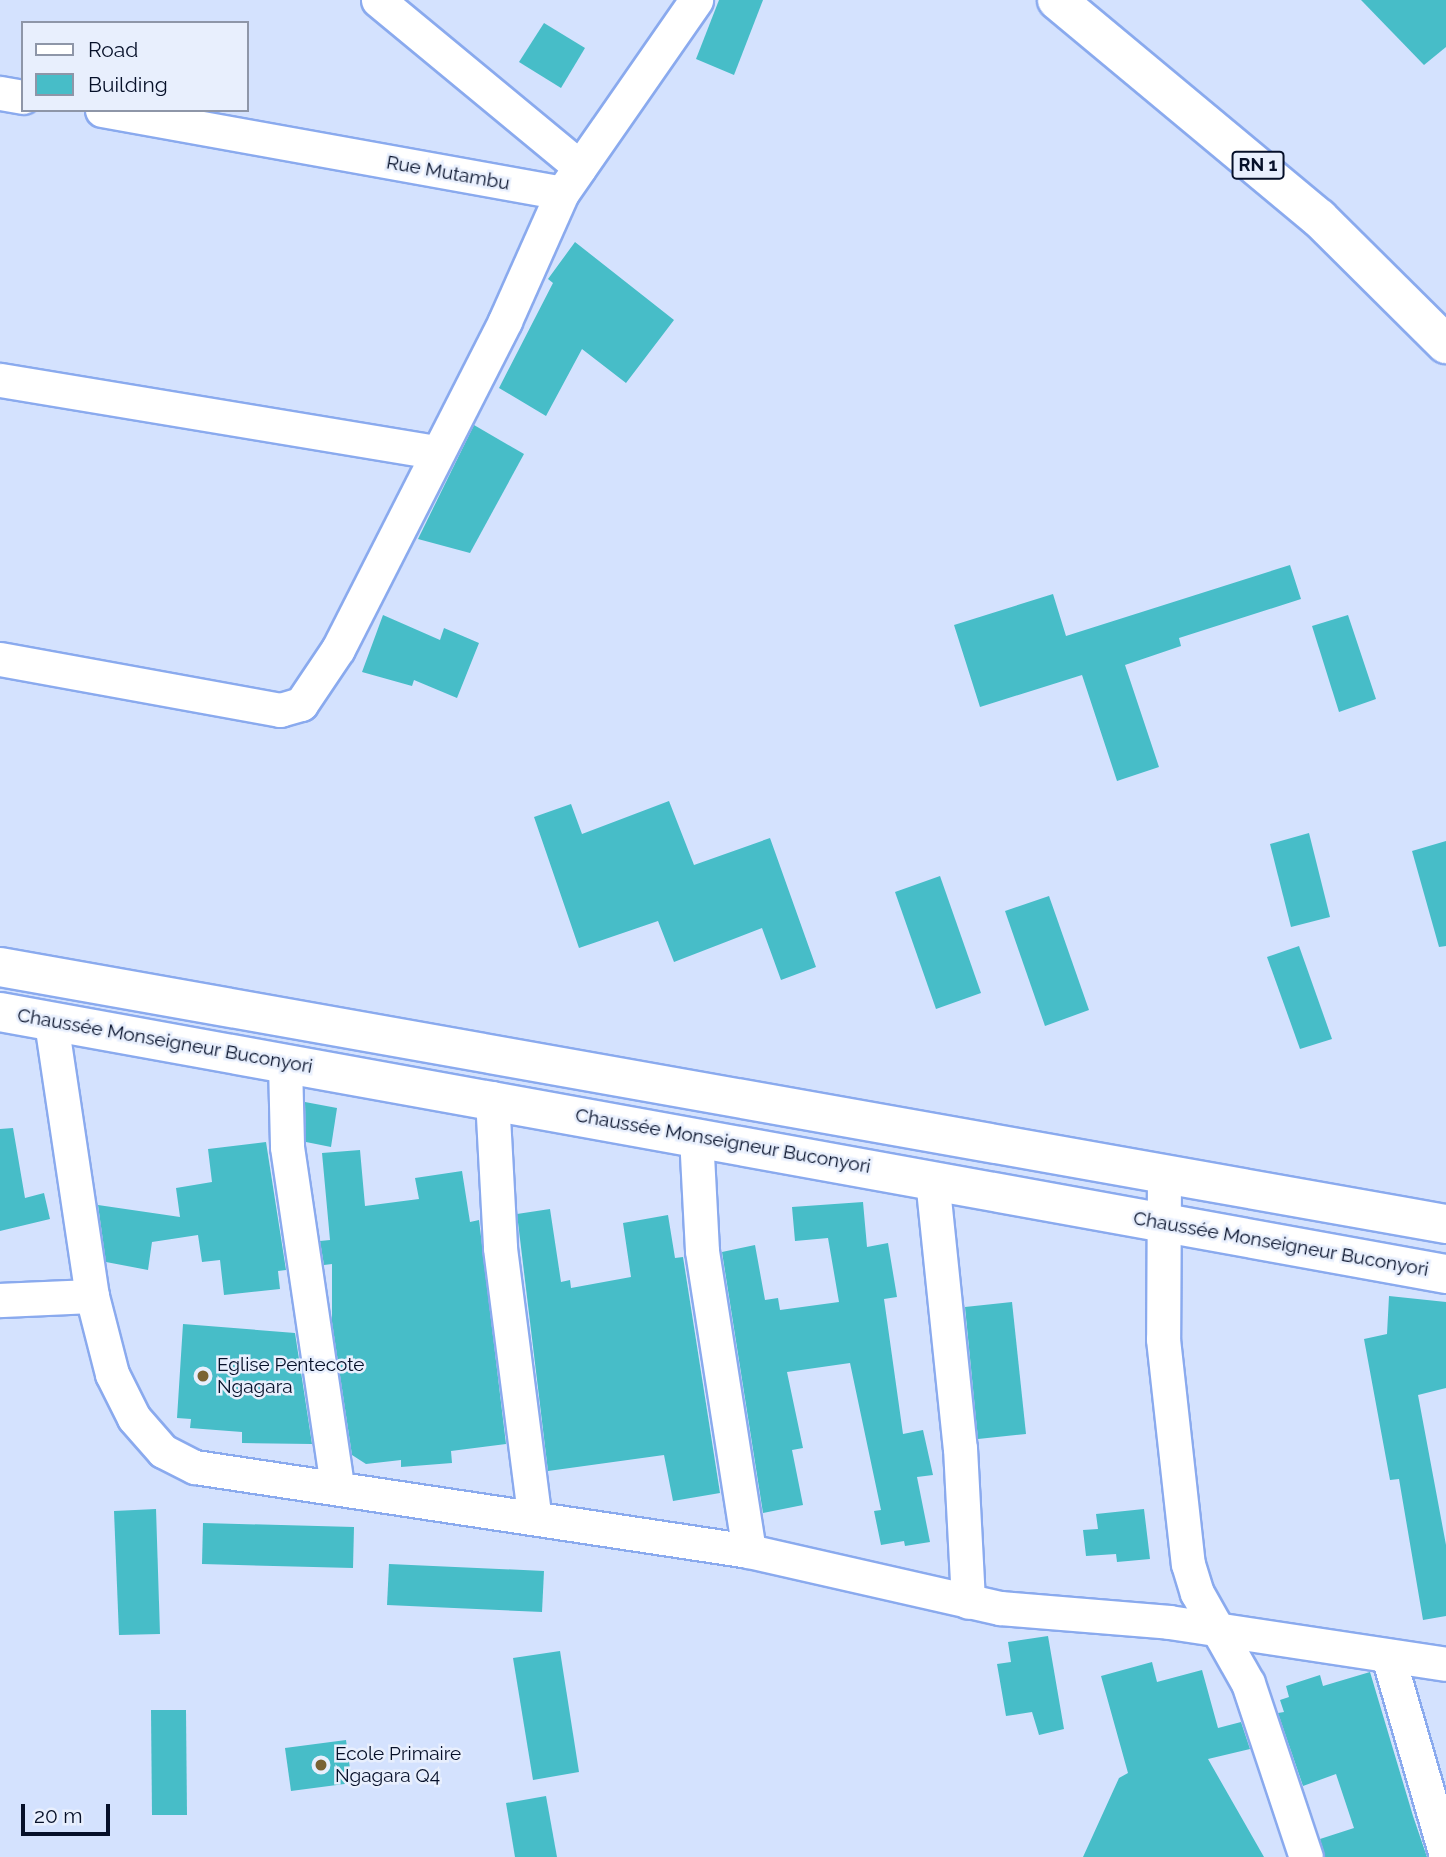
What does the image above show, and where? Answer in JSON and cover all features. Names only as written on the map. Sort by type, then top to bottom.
[{"type":"main road","name":"RN 1","points":[[1057,0],[1319,218],[1446,344]]},
{"type":"main road","points":[[0,967],[1446,1224]]},
{"type":"main road","name":"Chaussée Monseigneur Buconyori","points":[[0,1012],[492,1098],[1446,1274]]},
{"type":"street","points":[[377,0],[571,180]]},
{"type":"street","points":[[0,659],[280,710],[301,704],[318,686],[433,452],[505,321],[571,180],[696,0]]},
{"type":"street","points":[[0,93],[21,97]]},
{"type":"street","name":"Rue Mutambu","points":[[115,112],[571,180]]},
{"type":"street","points":[[0,380],[433,452]]},
{"type":"street","points":[[51,1022],[92,1296],[112,1374],[134,1419],[163,1451],[195,1467],[337,1484],[749,1551],[968,1602],[1216,1630],[1446,1664]]},
{"type":"street","points":[[285,1062],[287,1147],[337,1484]]},
{"type":"street","points":[[492,1098],[500,1248],[534,1514]]},
{"type":"street","points":[[696,1136],[702,1251],[749,1551]]},
{"type":"street","points":[[1164,1174],[1160,1222],[1163,1339],[1188,1564],[1216,1630],[1248,1683],[1306,1857]]},
{"type":"street","points":[[933,1179],[960,1448],[968,1602]]},
{"type":"street","points":[[0,1300],[92,1296]]},
{"type":"street","points":[[1388,1656],[1446,1855]]},
{"type":"building","points":[[719,0],[763,0],[734,75],[696,59]]},
{"type":"building","points":[[1361,0],[1446,0],[1446,47],[1424,65]]},
{"type":"building","points":[[544,23],[585,48],[561,88],[519,62]]},
{"type":"building","points":[[575,242],[674,320],[626,383],[582,349],[546,416],[499,388],[553,283],[548,279]]},
{"type":"building","points":[[474,425],[524,454],[470,553],[418,539]]},
{"type":"building","points":[[1290,565],[1301,599],[1179,638],[1181,646],[1125,665],[1159,767],[1117,781],[1082,675],[980,707],[954,625],[1053,594],[1066,636]]},
{"type":"building","points":[[383,615],[440,640],[444,628],[479,643],[457,698],[414,680],[412,686],[362,672]]},
{"type":"building","points":[[1348,615],[1376,699],[1339,712],[1312,626]]},
{"type":"building","points":[[669,801],[694,865],[770,838],[816,967],[781,980],[762,928],[674,962],[658,921],[579,948],[534,817],[571,804],[582,834]]},
{"type":"building","points":[[1309,833],[1330,917],[1291,927],[1270,844]]},
{"type":"building","points":[[1446,841],[1446,946],[1439,947],[1412,851]]},
{"type":"building","points":[[940,876],[981,993],[936,1009],[895,892]]},
{"type":"building","points":[[1049,896],[1089,1010],[1045,1026],[1005,911]]},
{"type":"building","points":[[1299,946],[1332,1039],[1300,1049],[1267,957]]},
{"type":"building","points":[[305,1102],[337,1108],[331,1147],[306,1142]]},
{"type":"building","points":[[13,1128],[25,1198],[44,1193],[50,1219],[0,1231],[0,1129]]},
{"type":"building","points":[[266,1142],[286,1270],[278,1271],[280,1289],[224,1295],[220,1260],[202,1262],[198,1235],[152,1242],[148,1270],[106,1262],[98,1205],[180,1217],[176,1188],[212,1182],[208,1149]]},
{"type":"building","points":[[360,1150],[365,1206],[419,1199],[415,1178],[462,1171],[470,1222],[479,1220],[506,1444],[451,1451],[452,1463],[401,1467],[401,1460],[366,1464],[352,1455],[332,1322],[332,1264],[324,1265],[320,1241],[330,1240],[322,1153]]},
{"type":"building","points":[[863,1202],[867,1247],[888,1243],[897,1297],[884,1299],[903,1434],[923,1430],[933,1475],[917,1477],[930,1542],[905,1546],[904,1541],[881,1545],[874,1511],[881,1510],[850,1363],[787,1372],[803,1448],[792,1450],[803,1505],[763,1513],[722,1252],[755,1245],[765,1300],[778,1298],[780,1310],[839,1302],[828,1238],[795,1241],[792,1207]]},
{"type":"building","points":[[550,1209],[561,1282],[570,1280],[571,1288],[631,1277],[623,1223],[668,1215],[675,1258],[683,1257],[720,1493],[673,1501],[664,1455],[548,1471],[517,1214]]},
{"type":"building","points":[[1389,1296],[1446,1302],[1446,1388],[1418,1395],[1446,1545],[1446,1616],[1423,1620],[1399,1479],[1390,1480],[1364,1339],[1387,1334]]},
{"type":"building","points":[[1012,1302],[1026,1434],[978,1439],[965,1307]]},
{"type":"building","points":[[183,1324],[295,1333],[312,1444],[242,1443],[242,1432],[190,1428],[191,1419],[177,1418]]},
{"type":"building","points":[[156,1509],[160,1634],[119,1635],[114,1511]]},
{"type":"building","points":[[1144,1509],[1150,1559],[1117,1562],[1116,1554],[1086,1556],[1083,1530],[1098,1529],[1096,1514]]},
{"type":"building","points":[[203,1523],[354,1527],[353,1568],[202,1564]]},
{"type":"building","points":[[389,1564],[544,1571],[542,1612],[387,1605]]},
{"type":"building","points":[[1048,1636],[1064,1729],[1039,1735],[1032,1712],[1006,1716],[997,1664],[1011,1662],[1008,1642]]},
{"type":"building","points":[[560,1651],[579,1772],[533,1780],[513,1658]]},
{"type":"building","points":[[1152,1662],[1157,1682],[1202,1670],[1218,1728],[1241,1722],[1250,1749],[1208,1759],[1264,1857],[1083,1857],[1119,1778],[1128,1773],[1101,1676]]},
{"type":"building","points":[[1370,1672],[1427,1857],[1325,1857],[1320,1839],[1354,1828],[1336,1774],[1303,1786],[1278,1713],[1284,1712],[1280,1700],[1289,1697],[1286,1686],[1320,1675],[1323,1686]]},
{"type":"building","points":[[151,1710],[186,1710],[187,1815],[152,1815]]},
{"type":"building","points":[[346,1740],[352,1783],[291,1791],[285,1748]]},
{"type":"building","points":[[546,1796],[557,1857],[515,1857],[506,1803]]},
{"type":"place","name":"Eglise Pentecote Ngagara","points":[[203,1376]]},
{"type":"place","name":"Ecole Primaire Ngagara Q4","points":[[321,1765]]}]
